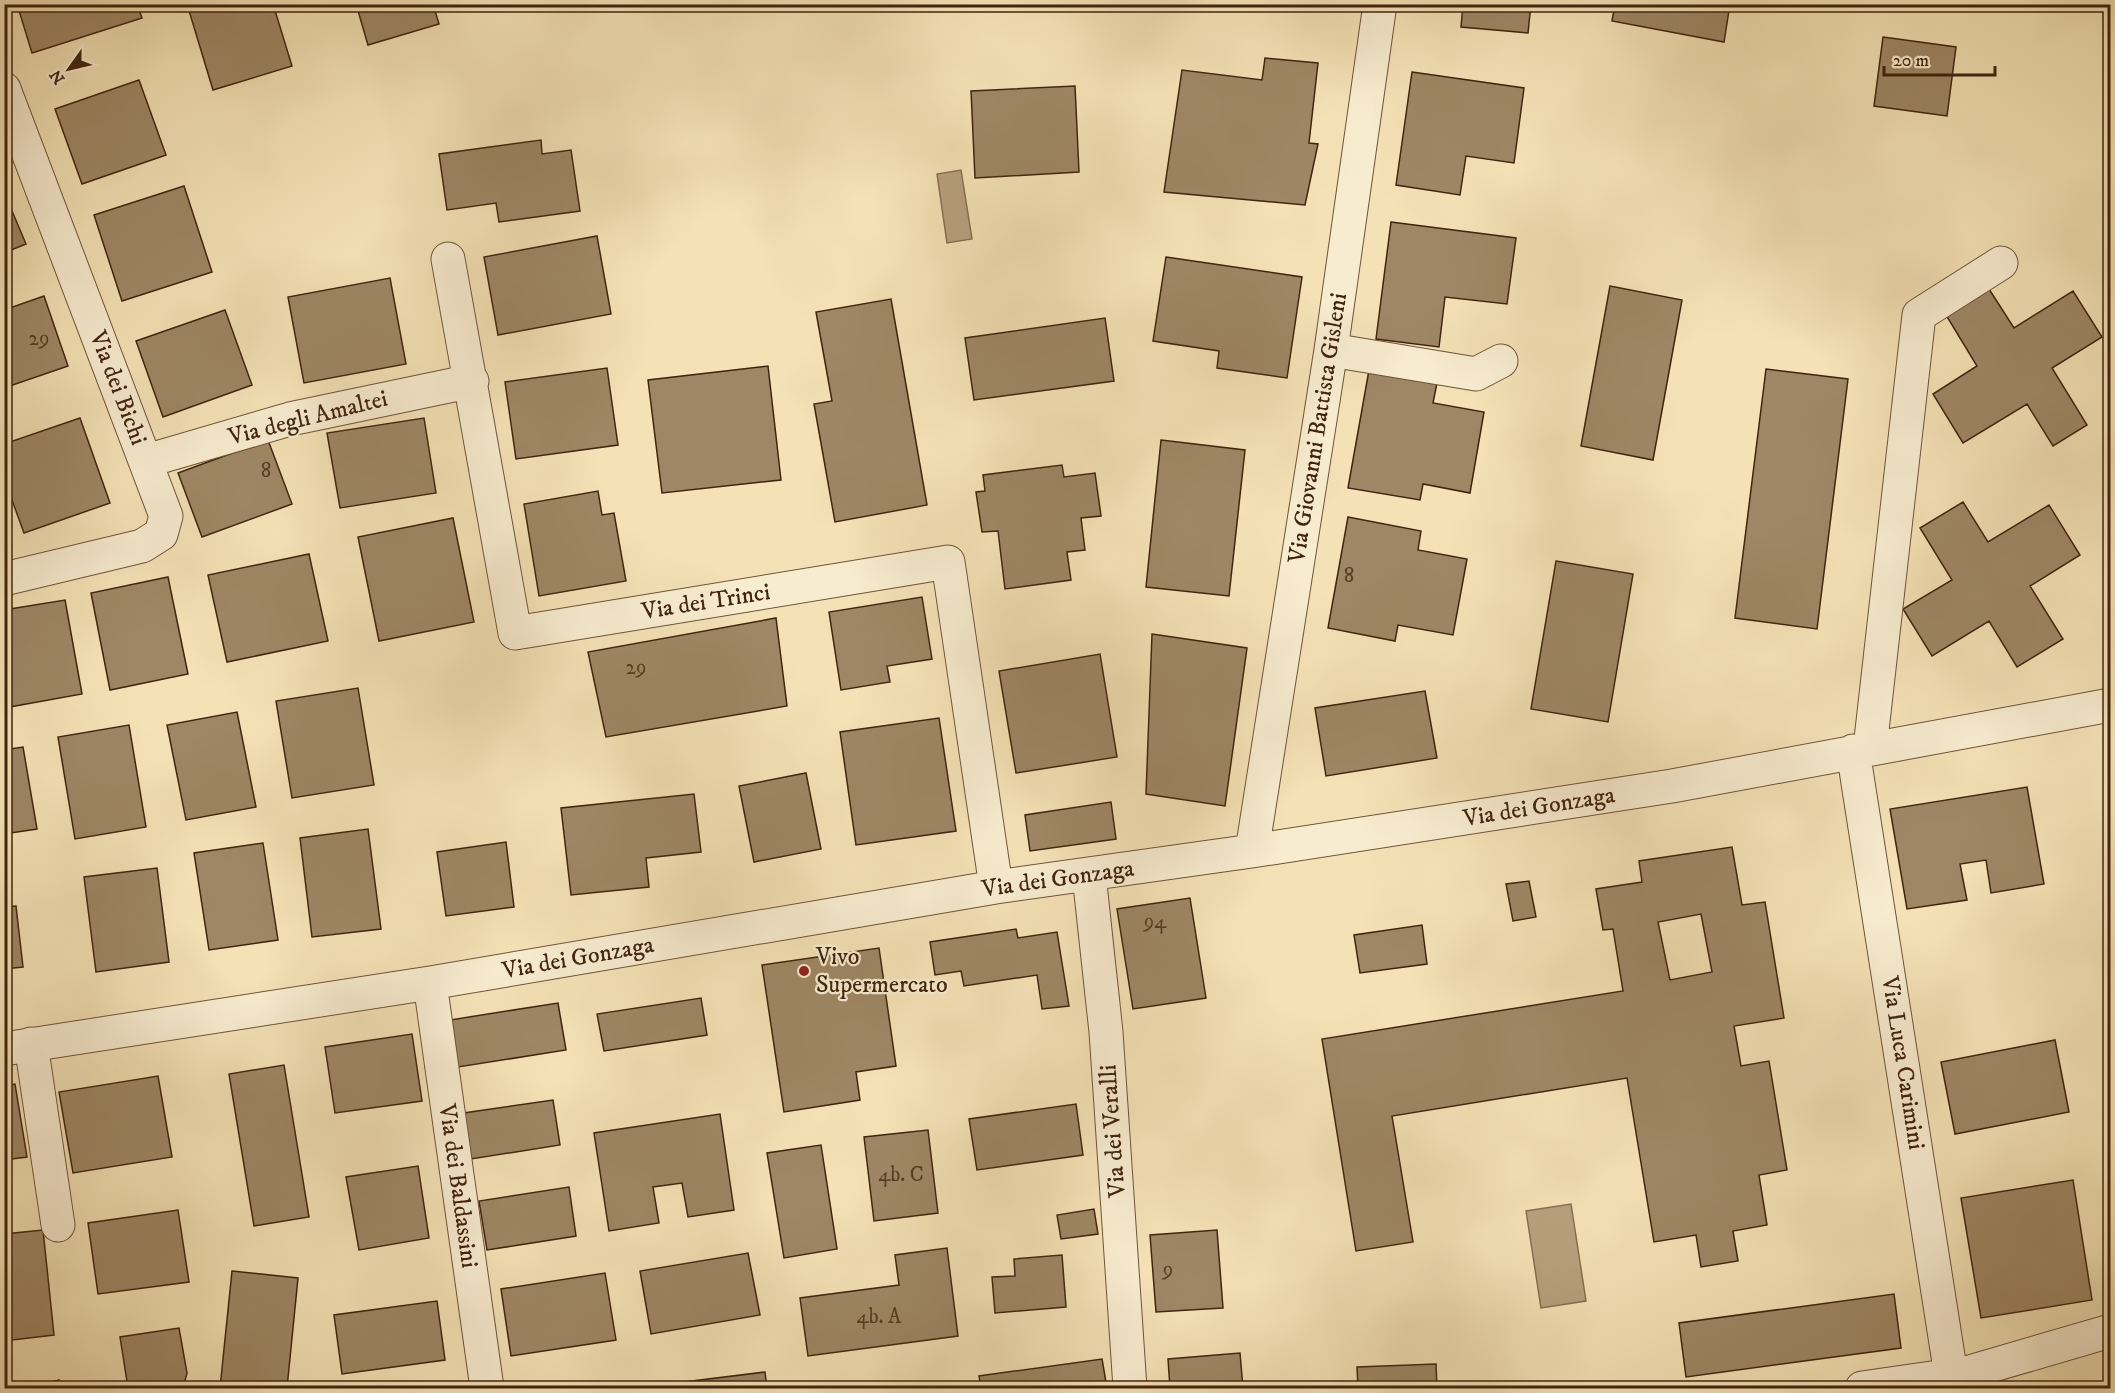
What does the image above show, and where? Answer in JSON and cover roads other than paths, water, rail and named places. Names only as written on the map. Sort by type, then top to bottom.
[{"type":"street","name":"Via Giovanni Battista Gisleni","points":[[1252,851],[1331,350],[1380,4]]},
{"type":"street","name":"Via dei Bichi","points":[[4,89],[166,516],[164,530],[155,540],[135,549],[4,579]]},
{"type":"street","name":"Via dei Trinci","points":[[448,259],[472,381],[515,633],[948,562],[996,887]]},
{"type":"street","name":"Via Luca Carimini","points":[[1951,1375],[1864,810],[1862,749],[1919,315],[2001,263]]},
{"type":"street","points":[[1331,350],[1476,374],[1501,361]]},
{"type":"street","name":"Via degli Amaltei","points":[[146,461],[290,419],[472,381]]},
{"type":"street","name":"Via dei Gonzaga","points":[[18,1047],[430,983],[996,887],[1252,851],[1672,786],[1862,749],[2110,705]]},
{"type":"street","name":"Via dei Veralli","points":[[1089,875],[1106,1032],[1130,1389]]},
{"type":"street","name":"Via dei Baldassini","points":[[430,983],[487,1389]]},
{"type":"street","points":[[18,1047],[58,1225]]},
{"type":"street","points":[[1870,1388],[1951,1375],[2110,1331]]},
{"type":"place","name":"Vivo Supermercato","points":[[804,971]]}]
